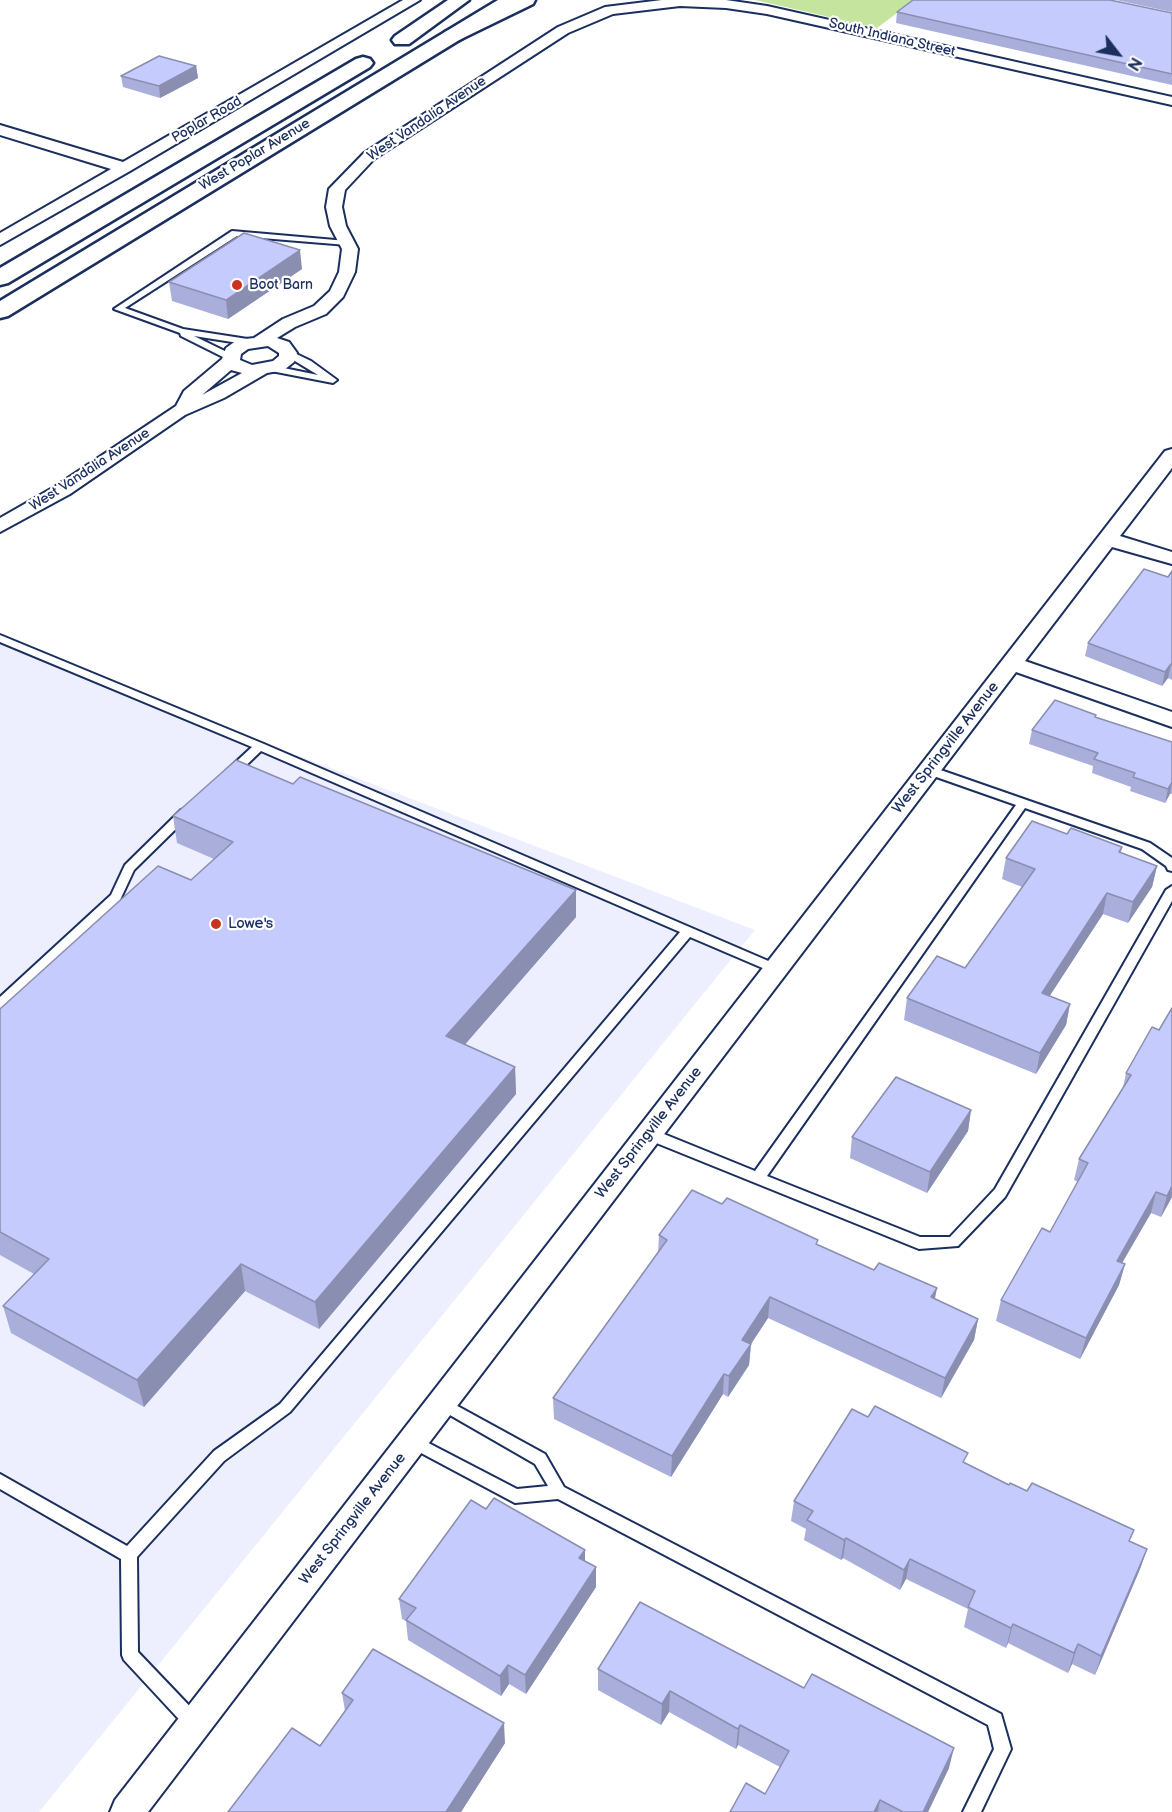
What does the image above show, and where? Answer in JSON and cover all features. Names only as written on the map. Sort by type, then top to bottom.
[{"type":"main road","points":[[402,40],[460,0]]},
{"type":"main road","name":"West Poplar Avenue","points":[[0,278],[471,0]]},
{"type":"main road","name":"West Poplar Avenue","points":[[0,311],[511,0]]},
{"type":"main road","points":[[452,36],[526,0]]},
{"type":"street","name":"Poplar Road","points":[[0,240],[413,0]]},
{"type":"street","name":"South Indiana Street","points":[[610,10],[680,2],[726,4],[1172,101]]},
{"type":"street","name":"West Vandalia Avenue","points":[[179,411],[190,395],[230,359],[236,348],[255,342],[289,323],[320,310],[337,293],[347,272],[350,249],[338,226],[334,207],[337,189],[369,156],[564,30],[610,10]]},
{"type":"street","points":[[0,130],[125,168]]},
{"type":"street","name":"West Vandalia Avenue","points":[[0,526],[63,490],[179,411],[284,362],[295,344],[318,318],[320,310]]},
{"type":"street","points":[[255,342],[295,344]]},
{"type":"street","points":[[230,359],[242,368],[265,369]]},
{"type":"street","name":"West Springville Avenue","points":[[127,1812],[1172,455]]},
{"type":"street","points":[[1107,539],[1172,558]]},
{"type":"street","points":[[1011,663],[1172,720]]},
{"type":"lane","points":[[255,342],[181,331],[118,309],[236,233],[347,243]]},
{"type":"lane","points":[[181,331],[193,340],[230,359]]},
{"type":"lane","points":[[265,369],[333,380],[308,363],[295,344]]},
{"type":"lane","points":[[0,638],[260,746],[776,969]]},
{"type":"lane","points":[[0,652],[12,643]]},
{"type":"lane","points":[[218,785],[260,746]]},
{"type":"lane","points":[[929,770],[1146,846],[1172,864],[1172,867]]},
{"type":"lane","points":[[758,1178],[1023,803]]},
{"type":"lane","points":[[0,1004],[116,897],[129,868],[194,806]]},
{"type":"lane","points":[[649,1134],[919,1243],[953,1242],[1000,1193],[1172,890]]},
{"type":"lane","points":[[194,1724],[130,1655],[129,1555],[219,1456],[285,1408],[688,931]]},
{"type":"lane","points":[[441,1403],[540,1458],[559,1492]]},
{"type":"lane","points":[[413,1441],[515,1496],[559,1492],[996,1720],[1003,1749],[972,1812]]},
{"type":"lane","points":[[0,1481],[129,1555]]},
{"type":"shaded area","points":[[0,633],[66,667],[755,930],[39,1812],[0,1812]]},
{"type":"green space","points":[[755,0],[914,0],[877,28]]},
{"type":"building","points":[[913,0],[1110,0],[1172,13],[1172,74],[897,12]]},
{"type":"building","points":[[159,56],[196,66],[159,86],[121,76]]},
{"type":"building","points":[[244,233],[300,250],[226,300],[169,282]]},
{"type":"building","points":[[1144,569],[1168,577],[1172,571],[1172,665],[1165,672],[1088,643]]},
{"type":"building","points":[[1055,700],[1096,715],[1095,717],[1172,742],[1172,782],[1168,789],[1133,777],[1135,773],[1094,759],[1098,753],[1032,730]]},
{"type":"building","points":[[236,760],[293,784],[300,777],[576,890],[446,1036],[515,1067],[315,1302],[241,1264],[137,1380],[3,1306],[49,1259],[0,1232],[0,1009],[158,866],[191,880],[233,842],[173,816]]},
{"type":"building","points":[[1032,821],[1067,834],[1071,828],[1122,847],[1119,852],[1157,866],[1133,902],[1107,893],[1042,993],[1070,1004],[1040,1053],[907,998],[937,956],[965,968],[1035,869],[1006,858]]},
{"type":"building","points":[[1172,1008],[1172,1186],[1167,1196],[1156,1192],[1117,1261],[1125,1264],[1086,1338],[1001,1300],[1042,1228],[1050,1232],[1088,1163],[1079,1159],[1131,1075],[1126,1073],[1152,1027],[1159,1030]]},
{"type":"building","points":[[896,1077],[971,1110],[930,1172],[852,1137]]},
{"type":"building","points":[[692,1190],[722,1204],[727,1198],[818,1240],[816,1244],[874,1270],[879,1263],[937,1288],[931,1297],[978,1319],[945,1378],[770,1297],[742,1340],[751,1344],[729,1376],[724,1374],[672,1456],[553,1398],[667,1240],[659,1235]]},
{"type":"building","points":[[875,1406],[968,1453],[963,1462],[1009,1485],[1010,1483],[1027,1491],[1032,1483],[1134,1530],[1129,1541],[1147,1549],[1101,1656],[1078,1644],[1074,1653],[1013,1624],[1011,1628],[968,1607],[975,1591],[910,1559],[904,1570],[846,1538],[844,1540],[807,1520],[813,1511],[794,1501],[852,1409],[868,1417]]},
{"type":"building","points":[[494,1498],[585,1550],[579,1558],[596,1567],[525,1675],[508,1665],[500,1676],[406,1620],[416,1608],[399,1599],[471,1500],[486,1509]]},
{"type":"building","points":[[640,1602],[804,1688],[812,1674],[954,1748],[923,1812],[903,1812],[880,1800],[874,1812],[730,1812],[746,1783],[765,1794],[789,1751],[740,1725],[738,1729],[670,1691],[662,1704],[598,1669]]},
{"type":"building","points":[[373,1649],[504,1723],[446,1812],[228,1812],[292,1728],[320,1746],[353,1700],[342,1693]]},
{"type":"place","name":"Boot Barn","points":[[237,285]]},
{"type":"place","name":"Lowe's","points":[[216,924]]}]
